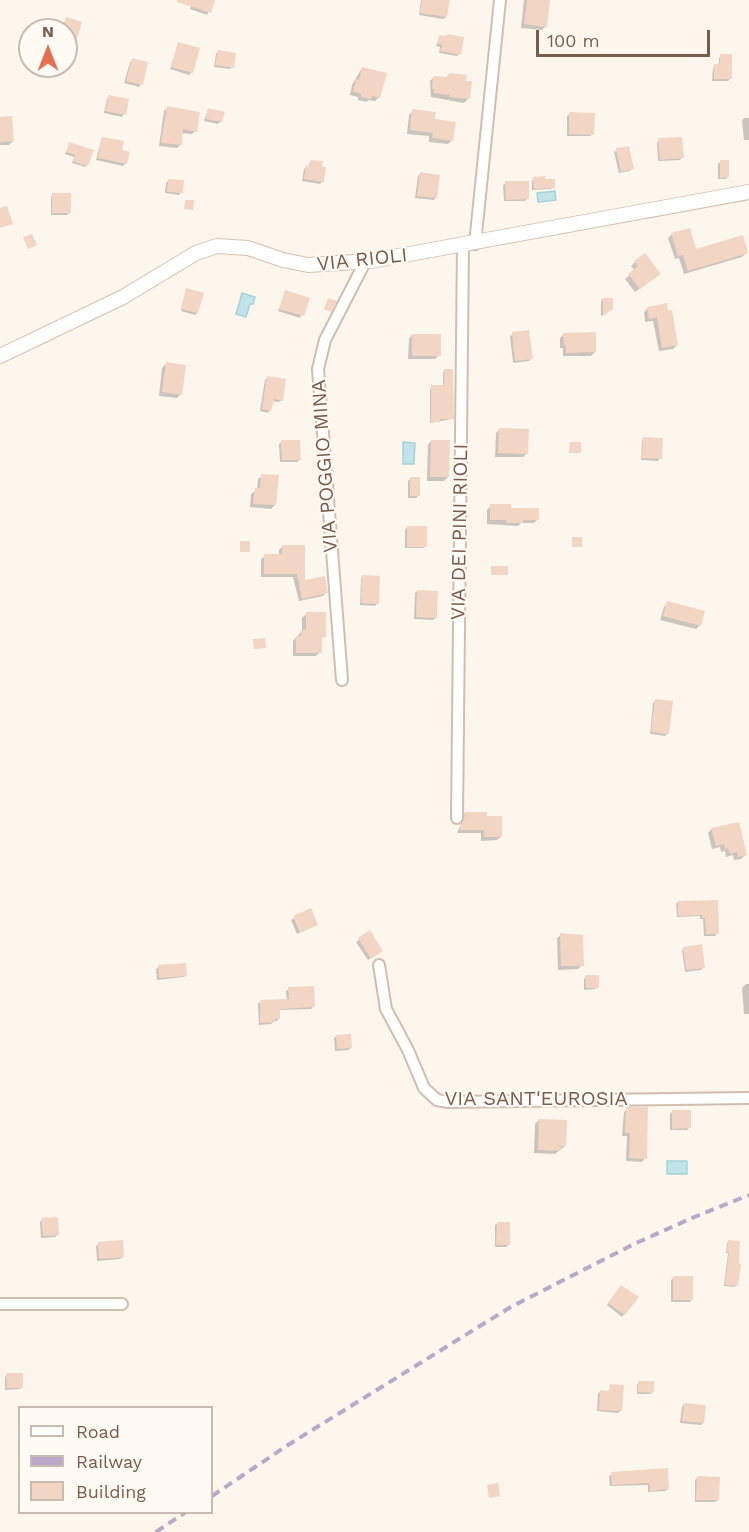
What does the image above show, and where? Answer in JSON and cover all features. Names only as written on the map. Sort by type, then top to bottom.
[{"type":"main road","name":"VIA RIOLI","points":[[0,356],[123,297],[190,256],[212,247],[230,245],[248,248],[283,260],[308,265],[365,262],[469,245],[749,192]]},
{"type":"street","name":"VIA DEI PINI RIOLI","points":[[457,818],[469,245],[500,0]]},
{"type":"street","name":"VIA POGGIO MINA","points":[[342,680],[318,369],[325,340],[365,262]]},
{"type":"street","name":"VIA SANT'EUROSIA","points":[[380,965],[386,1009],[408,1050],[424,1088],[437,1100],[448,1102],[749,1098]]},
{"type":"street","points":[[0,1304],[122,1304]]},
{"type":"water","points":[[555,191],[556,200],[538,202],[537,193]]},
{"type":"water","points":[[242,293],[255,297],[246,317],[236,314]]},
{"type":"water","points":[[403,442],[415,443],[414,464],[403,464]]},
{"type":"water","points":[[667,1161],[687,1161],[687,1174],[667,1174]]},
{"type":"building","points":[[177,0],[215,0],[211,13],[177,2]]},
{"type":"building","points":[[422,0],[450,0],[447,17],[420,13]]},
{"type":"building","points":[[527,0],[550,0],[547,27],[524,24]]},
{"type":"building","points":[[78,21],[82,22],[78,36]]},
{"type":"building","points":[[447,34],[464,37],[461,55],[440,51],[442,45],[438,44],[439,35],[447,36]]},
{"type":"building","points":[[178,42],[200,48],[193,73],[171,67]]},
{"type":"building","points":[[218,50],[236,53],[234,68],[215,65]]},
{"type":"building","points":[[720,54],[732,54],[732,79],[714,79],[714,64],[720,64]]},
{"type":"building","points":[[132,58],[148,62],[143,85],[126,81]]},
{"type":"building","points":[[362,67],[387,73],[380,98],[361,97],[361,94],[353,91]]},
{"type":"building","points":[[449,73],[467,75],[466,81],[472,81],[470,99],[434,93],[433,76],[448,77]]},
{"type":"building","points":[[109,95],[129,99],[126,115],[105,111]]},
{"type":"building","points":[[167,106],[200,112],[197,132],[183,129],[182,145],[161,143]]},
{"type":"building","points":[[208,108],[225,112],[222,122],[206,119]]},
{"type":"building","points":[[412,109],[436,112],[435,119],[456,122],[453,141],[432,138],[433,133],[410,130]]},
{"type":"building","points":[[569,112],[595,113],[594,135],[569,134]]},
{"type":"building","points":[[12,116],[14,141],[0,142],[0,117]]},
{"type":"building","points":[[102,137],[124,141],[122,150],[130,152],[127,164],[98,158]]},
{"type":"building","points":[[682,137],[684,158],[660,160],[658,138]]},
{"type":"building","points":[[69,142],[94,150],[88,166],[73,161],[75,155],[66,152]]},
{"type":"building","points":[[629,146],[634,169],[621,172],[616,148]]},
{"type":"building","points":[[311,160],[323,161],[322,167],[326,167],[324,182],[304,179],[306,165],[310,166]]},
{"type":"building","points":[[720,160],[729,160],[729,177],[720,178]]},
{"type":"building","points":[[420,172],[440,175],[437,198],[417,196]]},
{"type":"building","points":[[545,176],[545,179],[555,179],[555,188],[534,189],[533,177]]},
{"type":"building","points":[[168,179],[184,180],[183,193],[167,192]]},
{"type":"building","points":[[505,181],[529,181],[529,199],[506,200]]},
{"type":"building","points":[[52,193],[71,193],[71,213],[52,213]]},
{"type":"building","points":[[185,200],[194,200],[193,210],[184,209]]},
{"type":"building","points":[[7,206],[13,224],[0,228],[0,208]]},
{"type":"building","points":[[690,228],[696,249],[743,235],[748,253],[688,271],[683,255],[678,256],[671,233]]},
{"type":"building","points":[[32,234],[37,245],[28,249],[23,237]]},
{"type":"building","points":[[645,253],[661,274],[640,289],[628,274],[638,266],[634,261]]},
{"type":"building","points":[[186,288],[204,293],[198,313],[181,309]]},
{"type":"building","points":[[285,290],[310,298],[304,316],[279,309]]},
{"type":"building","points":[[328,298],[337,301],[331,312],[324,309]]},
{"type":"building","points":[[603,298],[613,298],[613,309],[603,316]]},
{"type":"building","points":[[667,303],[668,310],[672,310],[678,345],[662,348],[657,317],[649,319],[647,307]]},
{"type":"building","points":[[529,330],[533,359],[515,361],[512,332]]},
{"type":"building","points":[[596,332],[596,352],[566,353],[563,333]]},
{"type":"building","points":[[412,334],[441,334],[441,356],[412,356]]},
{"type":"building","points":[[166,362],[186,365],[182,395],[162,392]]},
{"type":"building","points":[[444,369],[453,369],[454,419],[440,419],[440,422],[431,422],[431,385],[444,385]]},
{"type":"building","points":[[267,376],[286,379],[283,401],[274,399],[271,411],[262,409]]},
{"type":"building","points":[[499,428],[529,429],[528,454],[498,453]]},
{"type":"building","points":[[643,437],[663,438],[662,459],[642,458]]},
{"type":"building","points":[[281,440],[300,440],[301,460],[282,460]]},
{"type":"building","points":[[431,440],[450,440],[449,477],[430,477]]},
{"type":"building","points":[[570,442],[581,442],[581,453],[569,453]]},
{"type":"building","points":[[261,474],[279,475],[276,505],[253,504],[255,488],[260,488]]},
{"type":"building","points":[[410,477],[420,477],[420,496],[410,496]]},
{"type":"building","points":[[490,504],[511,504],[511,508],[539,508],[539,520],[506,523],[506,520],[490,520]]},
{"type":"building","points":[[407,526],[427,526],[427,547],[407,547]]},
{"type":"building","points":[[572,537],[582,537],[582,547],[572,547]]},
{"type":"building","points":[[240,541],[250,541],[250,552],[240,552]]},
{"type":"building","points":[[282,545],[305,545],[305,580],[325,576],[328,593],[302,599],[297,574],[264,574],[264,554],[282,554]]},
{"type":"building","points":[[491,566],[508,566],[508,575],[491,575]]},
{"type":"building","points":[[362,575],[380,576],[379,604],[361,603]]},
{"type":"building","points":[[417,590],[438,591],[437,618],[416,617]]},
{"type":"building","points":[[667,601],[705,611],[701,626],[663,616]]},
{"type":"building","points":[[306,612],[326,612],[326,637],[322,637],[322,653],[296,653],[296,636],[301,636],[301,630],[306,630]]},
{"type":"building","points":[[265,638],[266,648],[254,649],[253,639]]},
{"type":"building","points":[[655,699],[673,701],[669,734],[651,732]]},
{"type":"building","points":[[465,812],[487,812],[487,816],[502,816],[502,837],[484,837],[484,830],[460,830]]},
{"type":"building","points":[[739,822],[747,855],[738,857],[737,852],[730,854],[724,844],[716,846],[711,828]]},
{"type":"building","points":[[718,900],[719,934],[706,934],[705,918],[702,918],[702,915],[678,916],[678,901]]},
{"type":"building","points":[[311,908],[318,925],[300,933],[293,916]]},
{"type":"building","points":[[370,930],[383,951],[371,959],[358,938]]},
{"type":"building","points":[[560,933],[583,935],[584,966],[561,966]]},
{"type":"building","points":[[702,944],[705,968],[686,970],[683,947]]},
{"type":"building","points":[[186,963],[187,976],[159,978],[158,965]]},
{"type":"building","points":[[585,975],[599,975],[599,988],[586,988]]},
{"type":"building","points":[[314,986],[315,1007],[280,1009],[280,1019],[275,1019],[275,1022],[260,1023],[260,1000],[289,999],[288,987]]},
{"type":"building","points":[[351,1034],[352,1048],[337,1049],[336,1035]]},
{"type":"building","points":[[626,1107],[648,1107],[647,1159],[629,1158],[630,1133],[625,1133]]},
{"type":"building","points":[[672,1110],[691,1110],[691,1128],[672,1129]]},
{"type":"building","points":[[539,1119],[567,1120],[566,1147],[561,1146],[561,1151],[538,1150]]},
{"type":"building","points":[[58,1217],[59,1235],[43,1236],[41,1218]]},
{"type":"building","points":[[497,1222],[510,1222],[510,1245],[496,1245]]},
{"type":"building","points":[[123,1240],[124,1257],[99,1259],[98,1242]]},
{"type":"building","points":[[728,1240],[740,1241],[739,1264],[741,1264],[738,1286],[725,1285]]},
{"type":"building","points":[[673,1276],[693,1276],[693,1300],[673,1300]]},
{"type":"building","points":[[621,1285],[639,1297],[625,1315],[608,1303]]},
{"type":"building","points":[[6,1373],[23,1373],[23,1388],[7,1388]]},
{"type":"building","points":[[638,1381],[654,1381],[654,1393],[638,1392]]},
{"type":"building","points":[[610,1384],[624,1385],[622,1411],[599,1410],[600,1390],[610,1391]]},
{"type":"building","points":[[684,1403],[706,1405],[704,1423],[682,1421]]},
{"type":"building","points":[[668,1468],[669,1489],[650,1491],[649,1483],[612,1485],[611,1472]]},
{"type":"building","points":[[697,1476],[720,1477],[719,1500],[696,1500]]},
{"type":"building","points":[[498,1483],[500,1496],[489,1498],[487,1485]]},
{"type":"railway","points":[[213,1495],[288,1445],[509,1308],[634,1244],[749,1195]]},
{"type":"railway","points":[[156,1532],[183,1514]]}]
